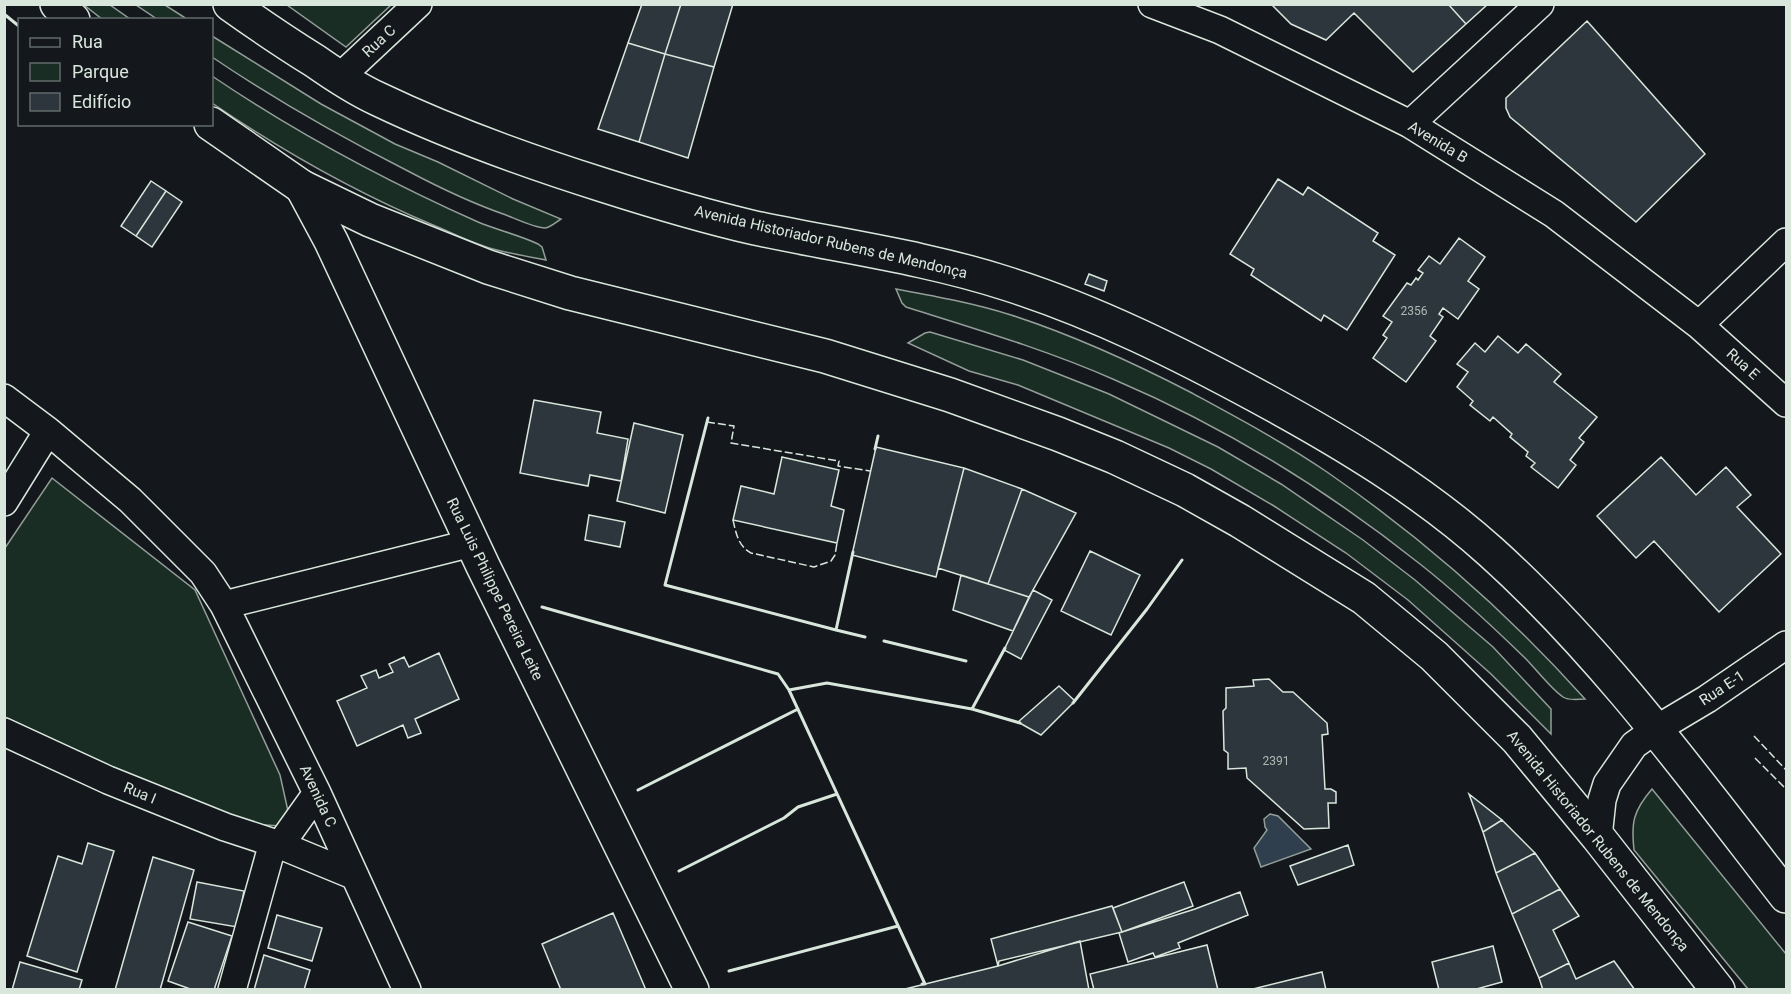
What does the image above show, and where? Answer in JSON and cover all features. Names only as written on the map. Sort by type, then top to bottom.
[{"type":"main road","points":[[57,4],[71,18]]},
{"type":"main road","name":"Avenida Historiador Rubens de Mendonça","points":[[230,4],[375,98],[472,140],[663,204],[752,227],[939,263],[1020,288],[1091,315],[1157,344],[1314,427],[1429,502],[1488,550],[1518,578],[1567,628],[1655,730],[1786,896]]},
{"type":"main road","name":"Avenida Historiador Rubens de Mendonça","points":[[213,125],[302,187],[370,220],[488,267],[570,293],[825,356],[939,392],[1058,434],[1115,457],[1185,490],[1240,521],[1364,598],[1434,656],[1517,739],[1598,837],[1718,990]]},
{"type":"main road","name":"Rua Luis Philippe Pereira Leite","points":[[302,187],[331,240],[472,543],[692,990]]},
{"type":"street","name":"Rua C","points":[[340,77],[418,4]]},
{"type":"street","name":"Avenida B","points":[[1152,4],[1220,30],[1410,124],[1554,214],[1699,325]]},
{"type":"street","points":[[1410,124],[1540,4]]},
{"type":"street","points":[[1699,325],[1786,242]]},
{"type":"street","name":"Rua E","points":[[1699,325],[1786,403]]},
{"type":"street","name":"Avenida C","points":[[4,398],[48,431],[138,508],[203,573],[224,605],[317,793],[407,990]]},
{"type":"street","points":[[4,502],[48,431]]},
{"type":"street","points":[[224,605],[472,543]]},
{"type":"street","name":"Rua E-1","points":[[1598,837],[1602,800],[1607,783],[1634,745],[1786,645]]},
{"type":"street","name":"Rua I","points":[[4,732],[108,780],[355,876]]},
{"type":"street","points":[[232,990],[277,844],[317,793]]},
{"type":"green space","points":[[84,5],[110,5],[129,18],[101,18]]},
{"type":"green space","points":[[136,5],[165,5],[185,18],[156,18]]},
{"type":"green space","points":[[287,5],[391,5],[346,47]]},
{"type":"green space","points":[[213,37],[321,104],[395,144],[561,219],[551,226],[541,228],[430,183],[332,130],[213,58]]},
{"type":"green space","points":[[213,77],[276,117],[375,173],[478,222],[538,244],[542,247],[546,260],[497,250],[472,242],[375,199],[265,137],[213,104]]},
{"type":"green space","points":[[896,289],[982,307],[1057,331],[1168,381],[1276,440],[1362,497],[1430,550],[1525,636],[1585,699],[1574,700],[1563,697],[1499,633],[1434,575],[1349,511],[1274,462],[1196,418],[1089,369],[906,307]]},
{"type":"green space","points":[[930,332],[1023,360],[1109,394],[1218,447],[1281,484],[1363,540],[1415,580],[1493,647],[1551,709],[1551,734],[1491,674],[1408,600],[1346,553],[1274,506],[1211,469],[1169,448],[1018,385],[969,371],[908,343]]},
{"type":"green space","points":[[52,478],[195,590],[280,775],[288,811],[281,826],[248,824],[202,809],[5,717],[5,548]]},
{"type":"green space","points":[[1652,789],[1786,954],[1786,989],[1748,989],[1634,850],[1633,825],[1637,811]]},
{"type":"water","points":[[1270,814],[1278,816],[1311,849],[1261,867],[1254,848],[1267,830],[1264,819]]},
{"type":"building","points":[[642,4],[681,4],[665,54],[628,43]]},
{"type":"building","points":[[681,4],[733,4],[714,67],[665,54]]},
{"type":"building","points":[[1271,4],[1488,4],[1413,72],[1354,13],[1326,40],[1291,24]]},
{"type":"building","points":[[1448,4],[1488,4],[1466,24]]},
{"type":"building","points":[[1587,21],[1705,154],[1636,222],[1510,117],[1506,108],[1506,98]]},
{"type":"building","points":[[628,43],[665,54],[639,142],[598,129]]},
{"type":"building","points":[[665,54],[714,67],[688,158],[639,142]]},
{"type":"building","points":[[1278,179],[1303,195],[1308,187],[1378,233],[1373,241],[1395,255],[1347,330],[1324,315],[1321,321],[1251,275],[1254,269],[1230,254]]},
{"type":"building","points":[[151,181],[166,191],[136,236],[121,226]]},
{"type":"building","points":[[166,191],[182,202],[152,247],[136,236]]},
{"type":"building","points":[[1459,238],[1485,257],[1468,281],[1479,289],[1458,319],[1443,308],[1439,314],[1443,317],[1430,336],[1436,341],[1406,382],[1373,358],[1387,338],[1383,335],[1392,322],[1383,316],[1407,283],[1411,285],[1416,278],[1418,280],[1423,273],[1418,270],[1429,256],[1440,264]]},
{"type":"building","points":[[1089,274],[1107,281],[1104,291],[1085,284]]},
{"type":"building","points":[[1498,336],[1518,353],[1526,344],[1561,374],[1554,382],[1597,417],[1579,438],[1584,442],[1570,460],[1576,465],[1558,488],[1531,467],[1535,463],[1526,456],[1528,452],[1510,437],[1512,434],[1493,417],[1490,421],[1470,405],[1473,401],[1457,387],[1468,372],[1457,364],[1475,343],[1485,352]]},
{"type":"building","points":[[534,400],[601,412],[597,433],[628,439],[621,481],[590,475],[588,486],[520,473]]},
{"type":"building","points":[[634,423],[683,435],[665,513],[617,501]]},
{"type":"building","points":[[876,447],[964,468],[936,577],[852,555]]},
{"type":"building","points":[[782,457],[839,470],[831,506],[844,510],[837,543],[733,520],[741,486],[774,494]]},
{"type":"building","points":[[1661,457],[1696,495],[1726,467],[1751,495],[1737,507],[1781,554],[1719,612],[1654,541],[1636,558],[1597,516]]},
{"type":"building","points":[[964,468],[1022,489],[988,584],[938,568]]},
{"type":"building","points":[[1022,489],[1076,513],[1029,597],[988,584]]},
{"type":"building","points":[[589,515],[625,522],[620,547],[585,540]]},
{"type":"building","points":[[1090,551],[1140,575],[1111,635],[1061,611]]},
{"type":"building","points":[[961,575],[1029,597],[1013,631],[953,610]]},
{"type":"building","points":[[1033,590],[1052,600],[1021,659],[1004,650]]},
{"type":"building","points":[[439,653],[459,699],[415,719],[421,733],[408,738],[403,725],[357,746],[337,701],[367,688],[361,676],[376,670],[379,678],[393,672],[389,664],[404,657],[409,667]]},
{"type":"building","points":[[1269,679],[1283,692],[1293,692],[1327,723],[1328,734],[1322,735],[1325,789],[1336,792],[1336,803],[1328,803],[1329,828],[1304,829],[1247,778],[1246,768],[1228,769],[1228,753],[1224,750],[1223,711],[1226,708],[1226,688],[1254,686],[1253,680]]},
{"type":"building","points":[[1059,686],[1075,701],[1041,735],[1018,722]]},
{"type":"building","points":[[1469,794],[1502,820],[1483,832]]},
{"type":"building","points":[[1502,820],[1535,853],[1496,873],[1483,832]]},
{"type":"building","points":[[88,843],[114,851],[77,972],[27,956],[58,856],[82,864]]},
{"type":"building","points":[[1348,845],[1354,865],[1298,885],[1290,866]]},
{"type":"building","points":[[1535,853],[1560,889],[1512,914],[1496,873]]},
{"type":"building","points":[[153,857],[194,870],[160,990],[115,990]]},
{"type":"building","points":[[197,882],[244,891],[237,927],[190,919]]},
{"type":"building","points":[[1184,882],[1193,906],[1122,932],[1113,908]]},
{"type":"building","points":[[1560,889],[1579,916],[1553,930],[1569,963],[1539,978],[1512,914]]},
{"type":"building","points":[[1240,892],[1248,915],[1178,943],[1180,948],[1155,957],[1153,953],[1128,962],[1119,933]]},
{"type":"building","points":[[1112,906],[1122,932],[999,961],[998,966],[991,939]]},
{"type":"building","points":[[613,913],[646,990],[561,990],[542,944]]},
{"type":"building","points":[[277,915],[322,928],[312,961],[268,948]]},
{"type":"building","points":[[188,922],[232,936],[214,990],[193,990],[168,981]]},
{"type":"building","points":[[1080,941],[1089,990],[901,990],[998,966]]},
{"type":"building","points":[[1207,945],[1218,990],[1094,990],[1090,974]]},
{"type":"building","points":[[1493,946],[1502,982],[1473,990],[1439,990],[1432,962]]},
{"type":"building","points":[[264,955],[310,970],[304,990],[254,990]]},
{"type":"building","points":[[1614,961],[1635,990],[1543,990],[1539,978],[1569,963],[1576,979]]},
{"type":"building","points":[[20,962],[82,980],[79,990],[12,990]]},
{"type":"building","points":[[1322,972],[1326,990],[1249,990]]},
{"type":"fence","points":[[707,422],[734,426],[731,443],[839,461],[838,466],[870,471]]},
{"type":"fence","points":[[733,520],[740,543],[751,553],[814,567],[831,561],[835,555],[837,543]]},
{"type":"fence","points":[[1754,736],[1786,770]]},
{"type":"fence","points":[[1755,758],[1786,789]]},
{"type":"wall","points":[[4,14],[18,25]]},
{"type":"wall","points":[[708,418],[665,585],[836,630],[853,552]]},
{"type":"wall","points":[[875,449],[878,436]]},
{"type":"wall","points":[[1073,703],[1147,609],[1182,560]]},
{"type":"wall","points":[[542,607],[778,674],[789,690],[827,683],[972,709],[1020,723]]},
{"type":"wall","points":[[836,630],[865,637]]},
{"type":"wall","points":[[884,641],[966,661]]},
{"type":"wall","points":[[972,709],[1005,648]]},
{"type":"wall","points":[[789,690],[925,984],[922,984]]},
{"type":"wall","points":[[638,790],[798,709]]},
{"type":"wall","points":[[679,871],[784,818],[798,807],[837,794]]},
{"type":"wall","points":[[729,971],[898,926]]}]
